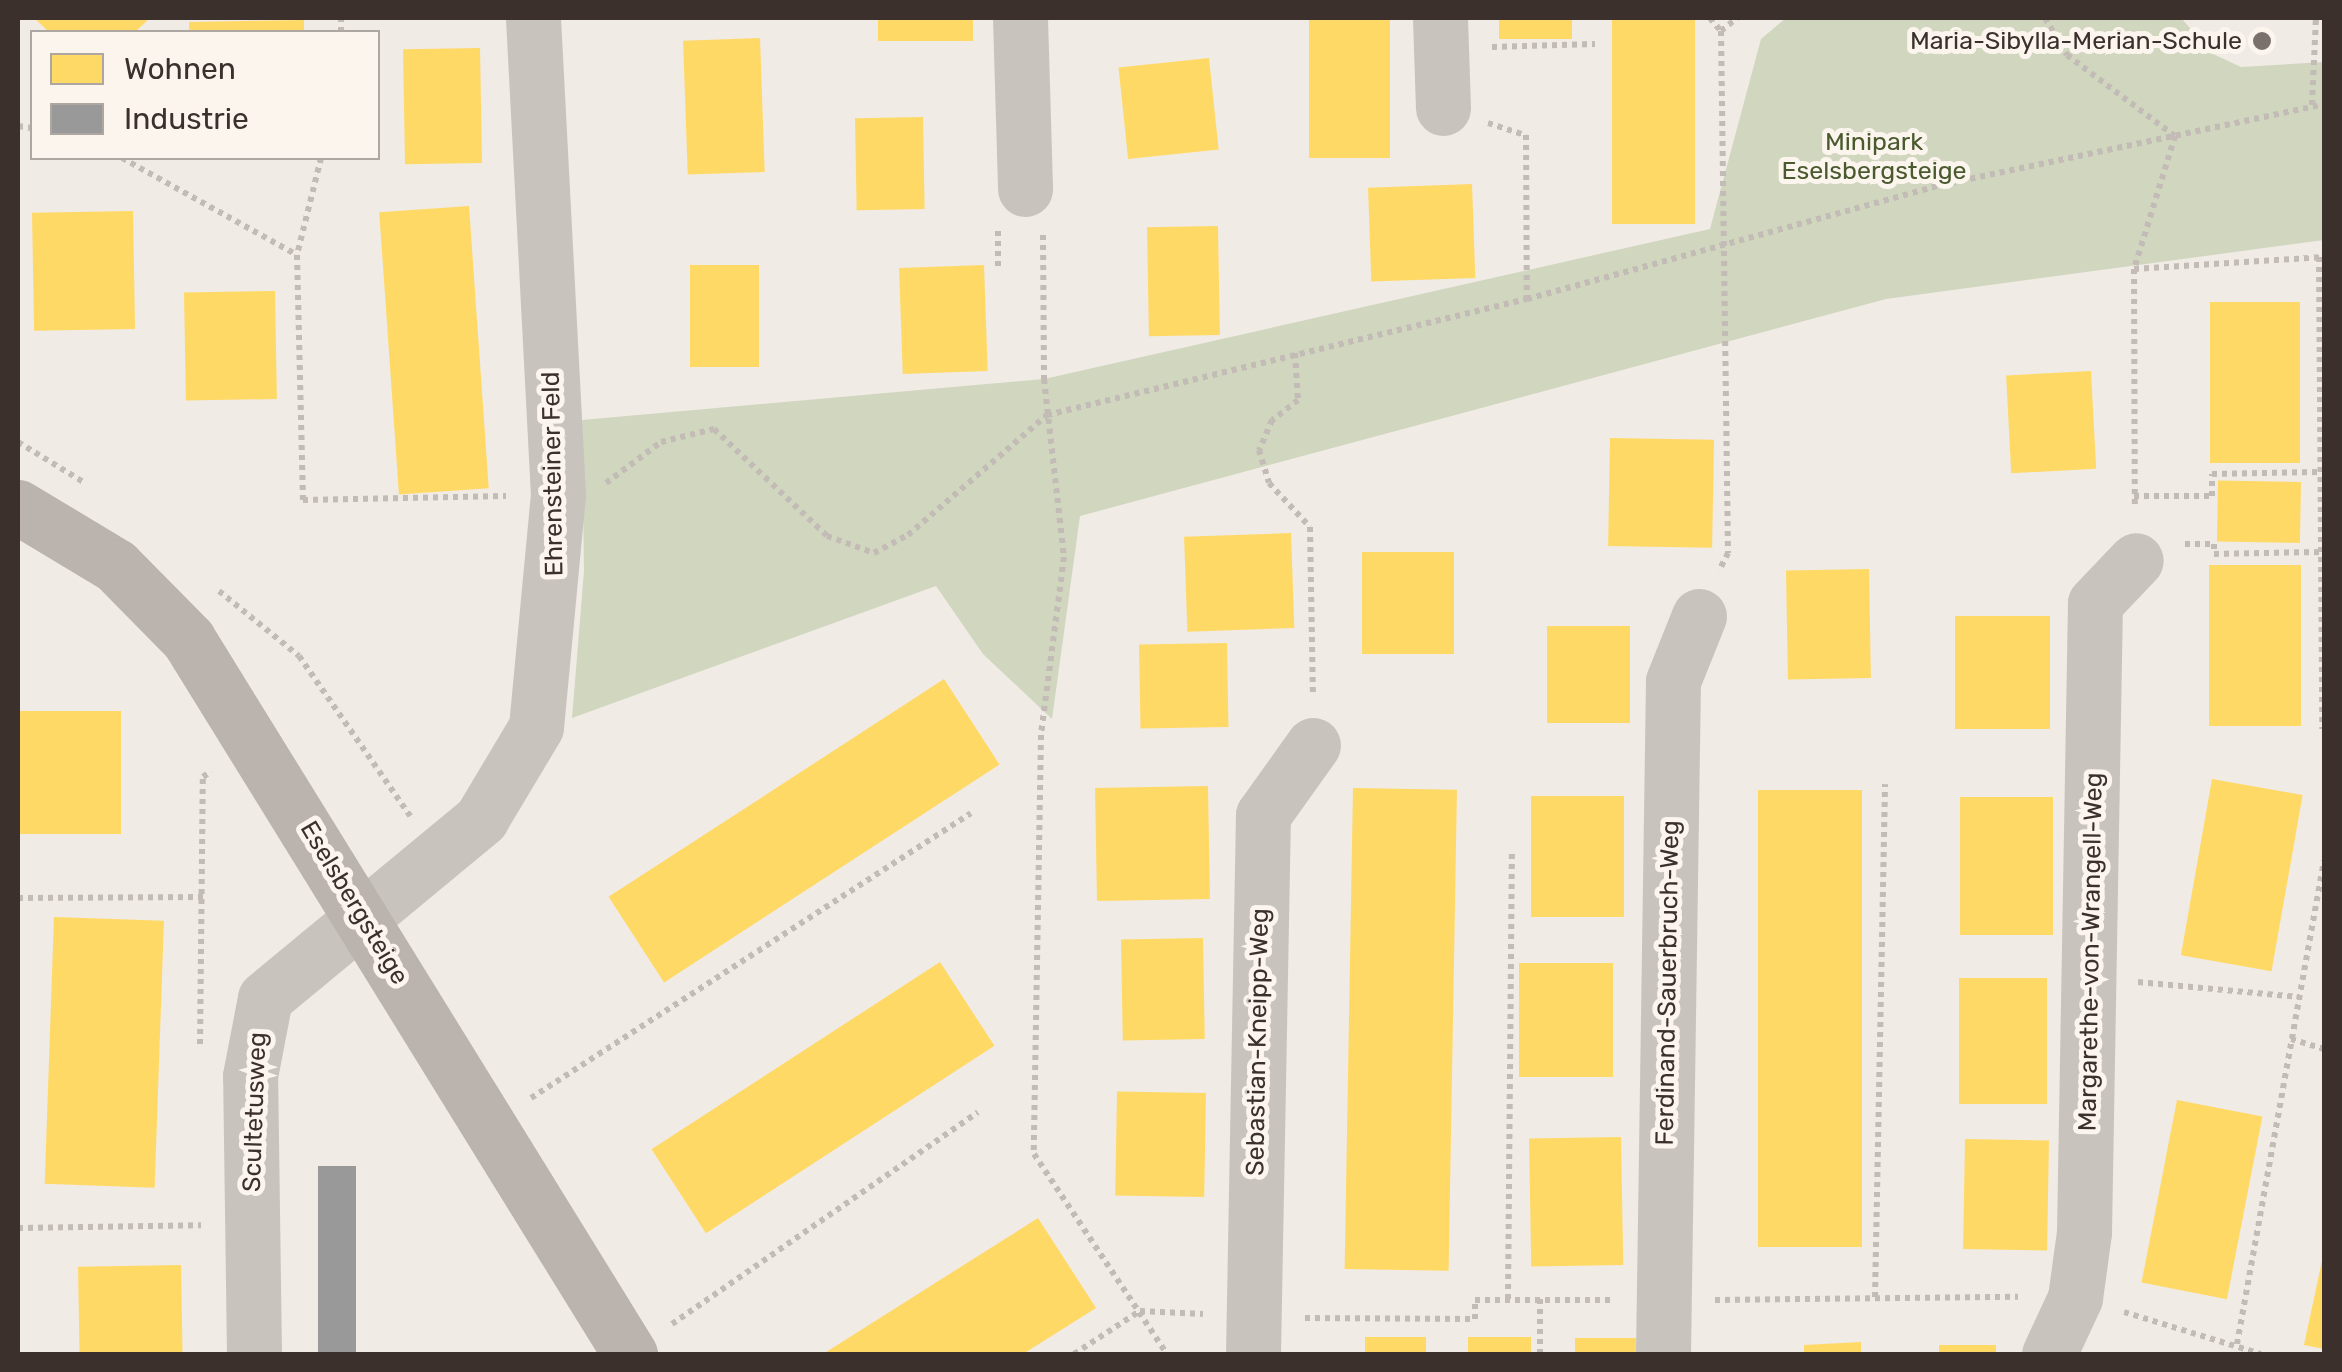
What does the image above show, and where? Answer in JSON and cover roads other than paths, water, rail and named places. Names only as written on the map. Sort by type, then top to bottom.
[{"type":"street","name":"Ehrensteiner Feld","points":[[363,918],[437,861],[514,776],[536,726],[550,642],[558,494],[533,18]]},
{"type":"street","points":[[1020,18],[1025,189]]},
{"type":"street","points":[[1440,33],[1442,108]]},
{"type":"street","name":"Eselsbergsteige","points":[[18,507],[116,566],[188,639],[630,1354]]},
{"type":"street","name":"Margarethe-von-Wrangell-Weg","points":[[2049,1354],[2075,1298],[2084,1232],[2095,603],[2155,552]]},
{"type":"street","name":"Ferdinand-Sauerbruch-Weg","points":[[1663,1354],[1673,681],[1699,616]]},
{"type":"street","name":"Sebastian-Kneipp-Weg","points":[[1253,1354],[1263,815],[1314,745]]},
{"type":"street","name":"Scultetusweg","points":[[254,1354],[252,1036],[265,998],[296,963],[363,918]]},
{"type":"place","name":"Maria-Sibylla-Merian-Schule","points":[[2262,41]]},
{"type":"park label","name":"Minipark Eselsbergsteige","points":[[1874,158]]}]
